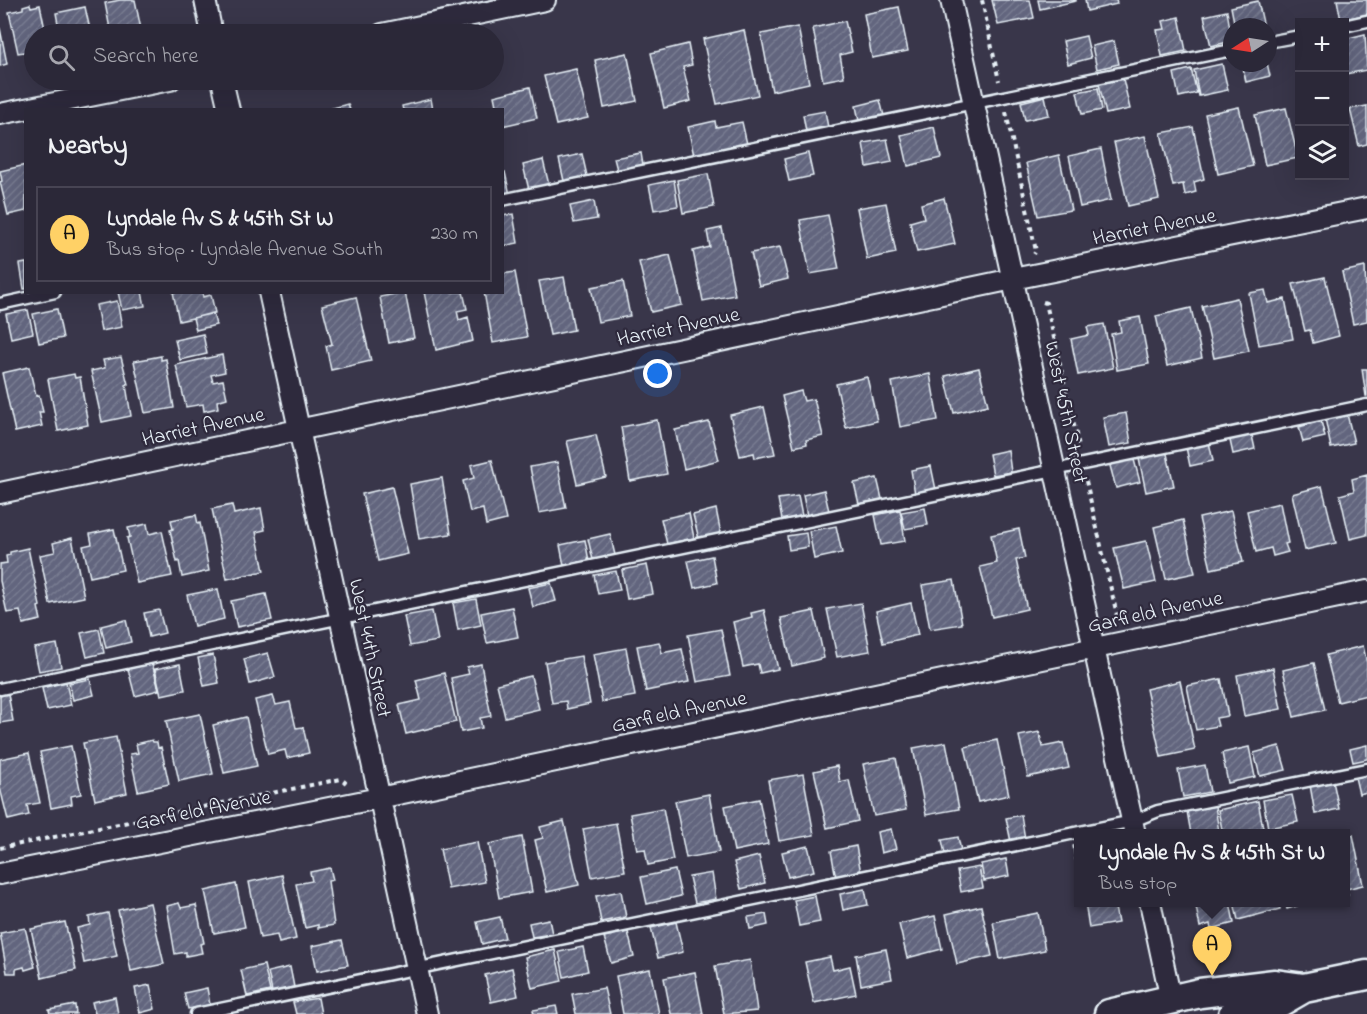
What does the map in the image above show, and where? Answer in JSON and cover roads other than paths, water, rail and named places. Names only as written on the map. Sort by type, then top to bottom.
[{"type":"main road","points":[[1233,1014],[1278,1003],[1304,988],[1367,975]]},
{"type":"main road","points":[[1108,1014],[1200,993],[1275,984],[1304,988]]},
{"type":"street","points":[[205,0],[211,24]]},
{"type":"street","points":[[430,24],[545,0]]},
{"type":"street","name":"West 45th Street","points":[[951,0],[1134,827]]},
{"type":"street","points":[[30,108],[120,90]]},
{"type":"street","points":[[224,90],[229,108]]},
{"type":"street","points":[[0,114],[24,109]]},
{"type":"street","name":"Harriet Avenue","points":[[0,493],[1013,279],[1367,208]]},
{"type":"street","name":"West 44th Street","points":[[269,294],[427,1014]]},
{"type":"street","name":"Garfield Avenue","points":[[0,874],[379,798],[1367,591]]},
{"type":"street","points":[[1151,907],[1171,1000]]},
{"type":"lane","points":[[1349,25],[1367,21]]},
{"type":"lane","points":[[1277,40],[1295,37]]},
{"type":"lane","points":[[504,200],[1223,52]]},
{"type":"lane","points":[[0,304],[46,294]]},
{"type":"lane","points":[[0,689],[1367,405]]},
{"type":"lane","points":[[1134,827],[1158,811],[1367,769]]},
{"type":"lane","points":[[196,1014],[417,968],[1074,839]]},
{"type":"place","name":"Lyndale Av S & 45th St W","points":[[1212,976]]}]
